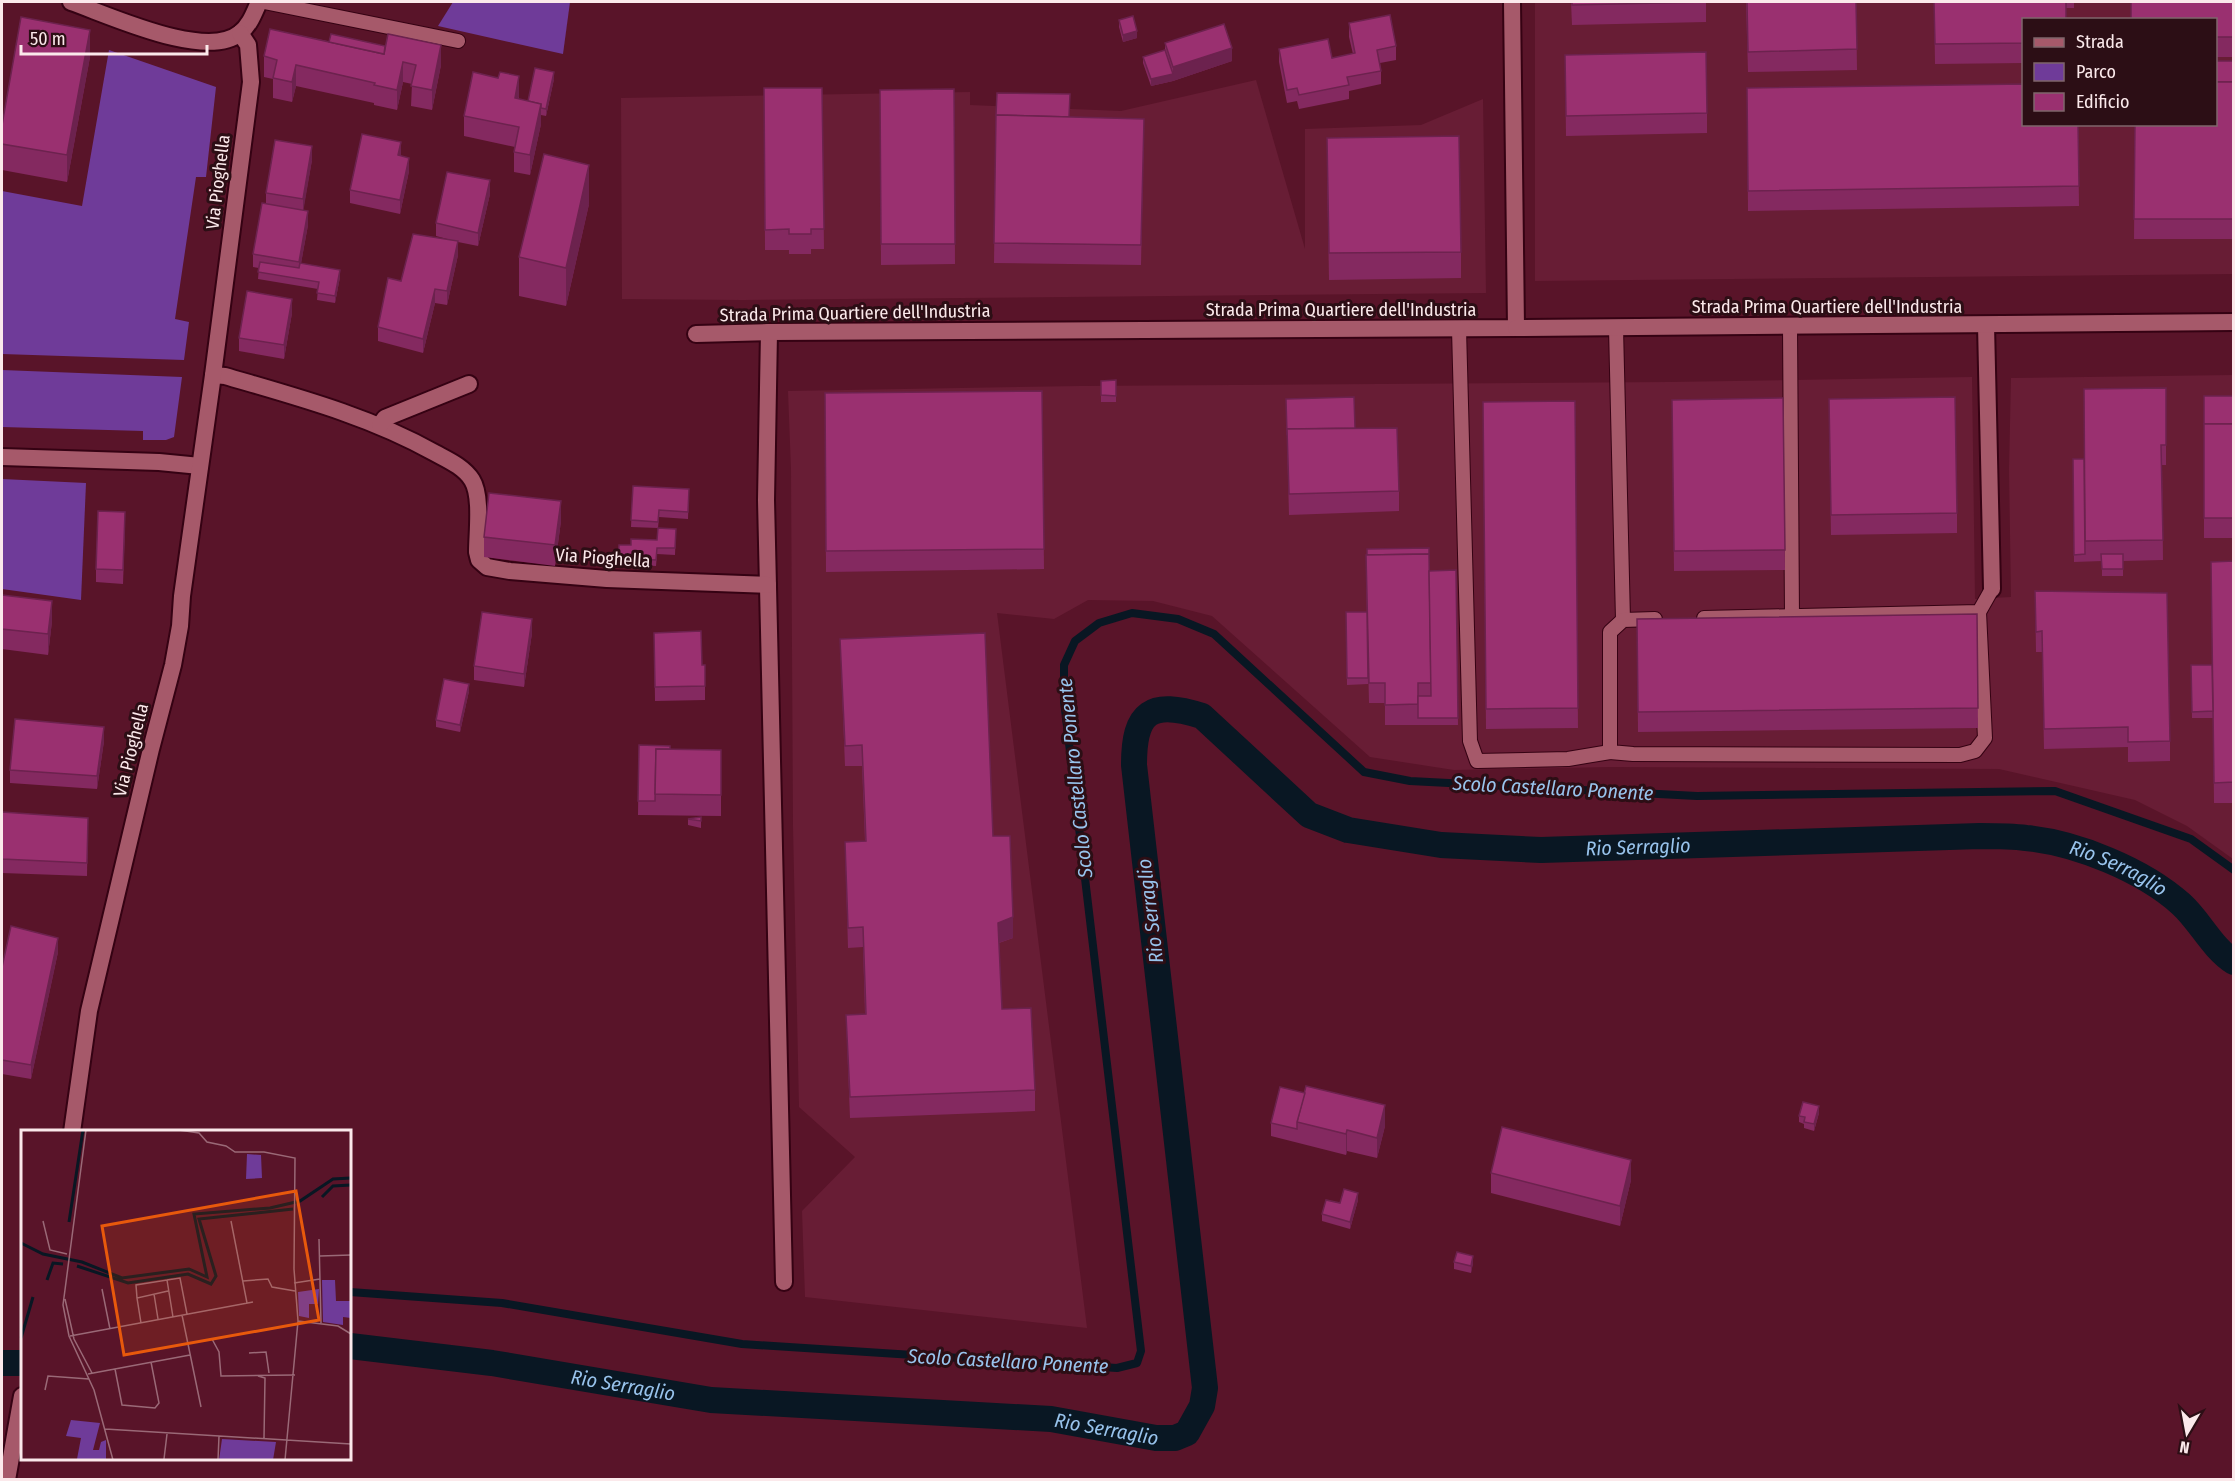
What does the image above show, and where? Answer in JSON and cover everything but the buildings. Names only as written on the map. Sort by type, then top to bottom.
[{"type":"street","points":[[71,2],[174,38],[196,43],[216,43],[240,33],[252,19],[259,2]]},
{"type":"street","points":[[1512,2],[1516,328]]},
{"type":"street","name":"Via Pioghella","points":[[72,1130],[89,1011],[173,665],[180,626],[182,596],[250,82],[248,45],[240,33]]},
{"type":"street","name":"Strada Prima Quartiere dell'Industria","points":[[696,334],[2234,322]]},
{"type":"street","name":"Strada Prima Quartiere dell'Industria","points":[[1986,325],[1992,589]]},
{"type":"street","points":[[769,332],[766,500],[784,1282]]},
{"type":"street","name":"Via Pioghella","points":[[213,375],[225,376],[331,407],[380,425],[456,465],[474,482],[478,498],[477,552],[479,561],[487,567],[607,579],[768,585]]},
{"type":"street","points":[[380,425],[385,418],[469,384]]},
{"type":"street","points":[[2,458],[159,462],[200,466]]},
{"type":"street","points":[[7,1479],[21,1400]]},
{"type":"lane","points":[[264,2],[458,41]]},
{"type":"lane","points":[[1790,327],[1792,615]]},
{"type":"lane","points":[[1616,328],[1623,620]]},
{"type":"lane","points":[[1459,329],[1470,741],[1477,761],[1568,759],[1611,752],[1633,754],[1960,755],[1975,751],[1985,738],[1979,612],[1992,589]]},
{"type":"lane","points":[[1690,618],[1979,612]]},
{"type":"lane","points":[[1611,752],[1610,632],[1623,620],[1668,619]]},
{"type":"shaded area","points":[[1535,2],[2233,2],[2233,274],[1535,281]]},
{"type":"shaded area","points":[[1256,80],[1305,249],[1305,129],[1421,125],[1483,99],[1486,293],[743,300],[622,299],[621,98],[970,92],[970,105],[1121,111]]},
{"type":"shaded area","points":[[2233,375],[2233,859],[2187,826],[2135,800],[1999,769],[1610,767],[1454,770],[1370,757],[1212,616],[1153,601],[1088,600],[1054,619],[997,613],[1087,1328],[805,1297],[802,1211],[855,1157],[799,1107],[793,826],[791,469],[788,391],[1972,377],[1975,599],[2011,597],[2009,470],[2011,378]]},
{"type":"green space","points":[[453,2],[570,2],[563,54],[438,26]]},
{"type":"green space","points":[[109,50],[216,87],[206,177],[196,177],[175,319],[189,322],[184,360],[2,354],[2,191],[82,206]]},
{"type":"green space","points":[[2,370],[182,377],[174,437],[166,440],[143,440],[143,431],[2,427]]},
{"type":"green space","points":[[2,479],[86,483],[81,600],[2,589]]},
{"type":"waterway","name":"Scolo Castellaro Ponente","points":[[351,1292],[502,1303],[742,1344],[1117,1368],[1137,1363],[1141,1351],[1064,701],[1064,665],[1075,641],[1099,623],[1132,613],[1178,619],[1214,634],[1364,772],[1410,781],[1697,796],[2055,791],[2191,839],[2234,870]]},
{"type":"waterway","name":"Rio Serraglio","points":[[351,1346],[492,1363],[711,1400],[1051,1419],[1156,1438],[1175,1438],[1187,1433],[1202,1406],[1205,1388],[1134,765],[1137,732],[1149,714],[1158,710],[1170,709],[1202,716],[1309,815],[1348,830],[1441,845],[1541,850],[1986,836],[2009,836],[2046,841],[2108,860],[2148,880],[2181,904],[2219,949],[2234,962]]},
{"type":"waterway","name":"Rio Serraglio","points":[[2,1363],[21,1363]]}]
